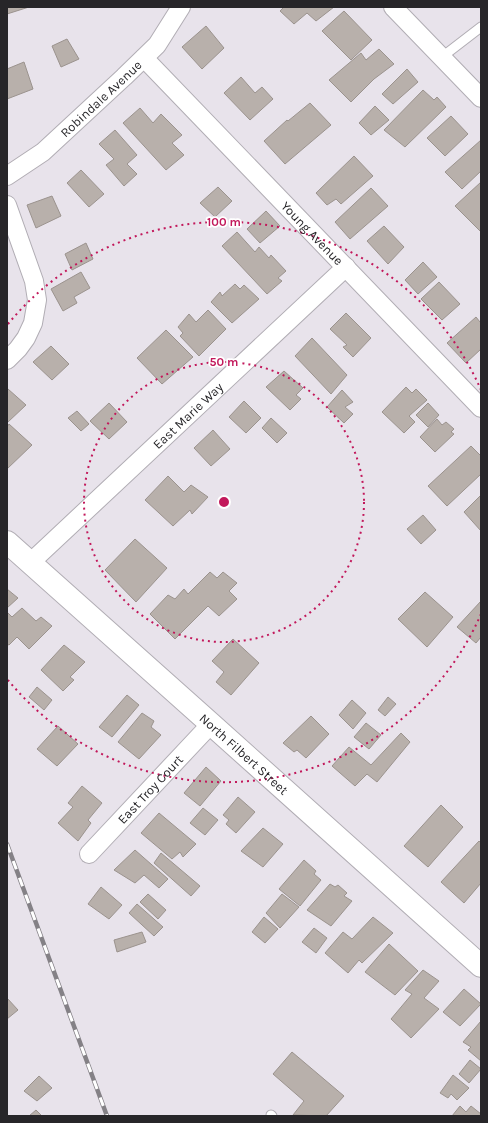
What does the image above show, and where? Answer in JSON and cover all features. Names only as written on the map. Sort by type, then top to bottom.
[{"type":"street","name":"Robindale Avenue","points":[[7,176],[43,152],[144,58],[157,45],[181,7]]},
{"type":"street","points":[[393,7],[481,98]]},
{"type":"street","name":"Young Avenue","points":[[144,58],[481,408]]},
{"type":"street","points":[[7,205],[34,281],[36,300],[33,323],[26,338],[7,360]]},
{"type":"street","name":"East Marie Way","points":[[30,563],[346,267]]},
{"type":"street","name":"North Filbert Street","points":[[7,542],[481,966]]},
{"type":"street","name":"East Troy Court","points":[[89,854],[211,724]]},
{"type":"lane","points":[[442,57],[481,27]]},
{"type":"building","points":[[7,7],[29,7],[7,14]]},
{"type":"building","points":[[284,7],[334,7],[316,21],[307,13],[294,24],[280,11]]},
{"type":"building","points":[[344,11],[372,40],[351,60],[322,31]]},
{"type":"building","points":[[206,26],[224,48],[202,69],[182,47]]},
{"type":"building","points":[[67,39],[79,59],[61,67],[52,46]]},
{"type":"building","points":[[379,49],[394,64],[374,79],[351,102],[329,80],[361,53],[366,60]]},
{"type":"building","points":[[24,62],[33,89],[7,99],[7,69]]},
{"type":"building","points":[[407,69],[418,82],[393,104],[382,94]]},
{"type":"building","points":[[241,77],[255,93],[262,87],[273,99],[250,120],[224,93]]},
{"type":"building","points":[[423,90],[434,100],[437,97],[446,107],[405,147],[384,130]]},
{"type":"building","points":[[310,103],[331,125],[285,164],[264,141],[287,120],[288,121]]},
{"type":"building","points":[[375,106],[389,120],[371,135],[359,123]]},
{"type":"building","points":[[140,108],[153,123],[161,114],[182,135],[172,143],[184,155],[166,170],[123,123]]},
{"type":"building","points":[[451,116],[468,134],[445,156],[427,138]]},
{"type":"building","points":[[115,130],[137,155],[127,164],[137,174],[124,186],[106,165],[114,159],[99,144]]},
{"type":"building","points":[[481,140],[481,171],[462,189],[445,172]]},
{"type":"building","points":[[354,156],[373,176],[341,204],[336,199],[327,205],[316,193]]},
{"type":"building","points":[[81,170],[104,194],[89,207],[67,183]]},
{"type":"building","points":[[481,182],[481,232],[455,206]]},
{"type":"building","points":[[218,187],[232,201],[215,217],[200,203]]},
{"type":"building","points":[[371,188],[388,206],[350,239],[335,222]]},
{"type":"building","points":[[52,196],[61,216],[36,228],[27,205]]},
{"type":"building","points":[[266,211],[280,226],[260,243],[247,229]]},
{"type":"building","points":[[384,226],[404,247],[388,264],[367,241]]},
{"type":"building","points":[[237,232],[255,252],[259,247],[269,258],[271,255],[286,271],[278,278],[282,281],[267,294],[222,246]]},
{"type":"building","points":[[86,243],[93,259],[72,270],[65,254]]},
{"type":"building","points":[[423,262],[437,277],[418,294],[405,280]]},
{"type":"building","points":[[81,272],[90,288],[74,297],[77,303],[63,311],[51,289]]},
{"type":"building","points":[[439,282],[460,304],[442,320],[421,299]]},
{"type":"building","points":[[235,284],[240,289],[244,285],[259,299],[232,323],[211,302],[220,292],[222,296]]},
{"type":"building","points":[[208,310],[226,329],[199,356],[180,336],[183,333],[178,327],[189,314],[196,322]]},
{"type":"building","points":[[346,313],[371,338],[353,357],[343,347],[347,345],[330,329]]},
{"type":"building","points":[[476,317],[481,322],[481,349],[466,363],[447,343]]},
{"type":"building","points":[[166,330],[193,357],[162,384],[137,358]]},
{"type":"building","points":[[312,338],[347,375],[331,394],[295,356]]},
{"type":"building","points":[[51,346],[69,364],[52,380],[33,362]]},
{"type":"building","points":[[284,371],[303,388],[296,395],[301,399],[290,410],[266,387]]},
{"type":"building","points":[[406,387],[412,393],[416,389],[427,400],[409,416],[415,422],[404,433],[382,412]]},
{"type":"building","points":[[8,389],[26,405],[8,422],[7,390]]},
{"type":"building","points":[[342,390],[353,402],[345,407],[353,414],[344,423],[327,407]]},
{"type":"building","points":[[244,401],[261,418],[246,433],[229,417]]},
{"type":"building","points":[[109,403],[127,422],[109,439],[90,421]]},
{"type":"building","points":[[428,403],[439,415],[428,427],[416,415]]},
{"type":"building","points":[[77,411],[89,424],[81,431],[68,418]]},
{"type":"building","points":[[271,418],[287,433],[277,443],[262,428]]},
{"type":"building","points":[[437,419],[442,425],[446,422],[454,429],[451,432],[454,434],[435,452],[420,437]]},
{"type":"building","points":[[9,424],[32,445],[7,469],[7,427]]},
{"type":"building","points":[[213,430],[230,449],[211,466],[194,448]]},
{"type":"building","points":[[471,446],[481,456],[481,474],[447,506],[428,486]]},
{"type":"building","points":[[168,476],[184,492],[191,485],[208,497],[192,514],[190,510],[173,526],[145,500]]},
{"type":"building","points":[[481,495],[481,531],[464,512]]},
{"type":"building","points":[[423,515],[436,530],[421,544],[407,529]]},
{"type":"building","points":[[135,539],[167,568],[136,602],[105,570]]},
{"type":"building","points":[[210,572],[217,578],[223,572],[237,583],[229,591],[237,599],[219,616],[208,606],[175,639],[150,614],[168,595],[175,599],[184,589],[188,594]]},
{"type":"building","points":[[7,589],[18,598],[7,608]]},
{"type":"building","points":[[425,592],[453,617],[427,647],[398,619]]},
{"type":"building","points":[[481,601],[481,637],[476,643],[457,627]]},
{"type":"building","points":[[22,608],[36,621],[41,617],[52,626],[29,649],[17,637],[9,645],[7,644],[7,612],[12,617]]},
{"type":"building","points":[[233,639],[259,663],[231,695],[216,682],[224,672],[212,661]]},
{"type":"building","points":[[64,645],[85,662],[70,677],[74,680],[63,691],[41,670]]},
{"type":"building","points":[[37,687],[52,700],[44,710],[29,697]]},
{"type":"building","points":[[127,695],[139,705],[112,737],[99,727]]},
{"type":"building","points":[[388,697],[396,704],[385,716],[378,710]]},
{"type":"building","points":[[352,700],[366,713],[353,729],[339,715]]},
{"type":"building","points":[[142,713],[154,721],[151,727],[161,735],[139,759],[118,742]]},
{"type":"building","points":[[311,716],[329,734],[306,758],[297,750],[294,752],[283,743]]},
{"type":"building","points":[[366,723],[381,735],[369,749],[354,737]]},
{"type":"building","points":[[58,726],[78,744],[57,766],[37,749]]},
{"type":"building","points":[[401,733],[410,742],[377,782],[367,774],[355,786],[332,766],[349,747],[371,765]]},
{"type":"building","points":[[206,767],[221,781],[200,806],[184,793]]},
{"type":"building","points":[[82,786],[102,803],[88,820],[91,823],[78,841],[58,823],[73,807],[68,803]]},
{"type":"building","points":[[238,797],[255,812],[236,833],[226,824],[229,820],[223,815]]},
{"type":"building","points":[[441,805],[463,827],[428,867],[404,846]]},
{"type":"building","points":[[203,808],[218,820],[205,835],[190,823]]},
{"type":"building","points":[[159,813],[196,844],[183,857],[180,852],[172,859],[141,833]]},
{"type":"building","points":[[263,828],[283,844],[263,867],[241,851]]},
{"type":"building","points":[[479,841],[481,843],[481,883],[464,903],[441,882]]},
{"type":"building","points":[[135,850],[168,879],[159,888],[144,875],[135,883],[114,870]]},
{"type":"building","points":[[161,853],[200,886],[191,896],[154,863]]},
{"type":"building","points":[[304,860],[316,871],[314,874],[321,880],[300,906],[279,889]]},
{"type":"building","points":[[330,884],[335,887],[338,885],[347,893],[344,896],[352,901],[331,926],[307,910]]},
{"type":"building","points":[[101,887],[122,905],[109,919],[88,904]]},
{"type":"building","points":[[148,894],[166,910],[158,919],[140,902]]},
{"type":"building","points":[[282,894],[299,907],[280,928],[266,913]]},
{"type":"building","points":[[137,904],[163,927],[154,936],[129,913]]},
{"type":"building","points":[[264,917],[278,929],[265,943],[252,932]]},
{"type":"building","points":[[373,917],[393,933],[362,963],[359,960],[348,973],[325,953],[343,932],[352,939]]},
{"type":"building","points":[[314,928],[327,938],[316,953],[302,942]]},
{"type":"building","points":[[142,932],[146,942],[117,952],[114,940]]},
{"type":"building","points":[[389,944],[418,971],[395,995],[365,972]]},
{"type":"building","points":[[423,970],[439,981],[424,998],[439,1009],[411,1038],[391,1019],[412,994],[405,990]]},
{"type":"building","points":[[464,989],[481,1004],[460,1026],[443,1012]]},
{"type":"building","points":[[7,998],[18,1010],[7,1019]]},
{"type":"building","points":[[481,1021],[481,1061],[468,1050],[471,1047],[463,1042]]},
{"type":"building","points":[[292,1052],[344,1096],[326,1116],[293,1115],[304,1101],[273,1074]]},
{"type":"building","points":[[470,1060],[481,1069],[469,1083],[459,1074]]},
{"type":"building","points":[[453,1075],[469,1088],[457,1100],[451,1094],[448,1098],[440,1093]]},
{"type":"building","points":[[39,1076],[52,1088],[37,1101],[24,1091]]},
{"type":"building","points":[[460,1106],[466,1112],[471,1106],[481,1114],[481,1116],[452,1116]]},
{"type":"building","points":[[36,1110],[42,1116],[29,1116]]},
{"type":"railway","points":[[7,844],[107,1116]]}]
